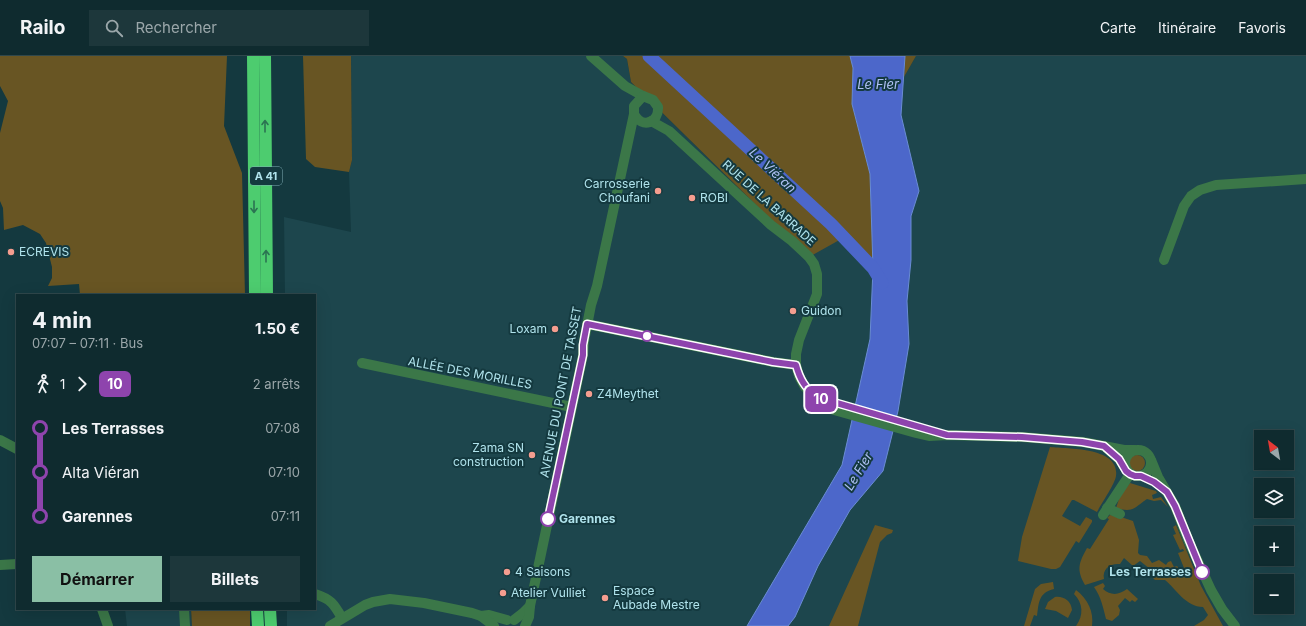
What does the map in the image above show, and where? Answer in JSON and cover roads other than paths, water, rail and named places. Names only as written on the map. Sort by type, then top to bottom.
[{"type":"highway","name":"A 41","points":[[253,56],[255,294]]},
{"type":"highway","name":"A 41","points":[[265,56],[267,294]]},
{"type":"highway","points":[[257,610],[258,626]]},
{"type":"highway","points":[[270,610],[271,626]]},
{"type":"street","points":[[591,56],[626,86],[656,103],[658,111],[657,116],[629,136]]},
{"type":"street","points":[[626,86],[636,118],[648,122]]},
{"type":"street","points":[[634,110],[643,96]]},
{"type":"street","name":"AVENUE DU PONT DE TASSET","points":[[514,624],[530,606],[583,355],[583,345],[587,324],[597,286],[634,110]]},
{"type":"street","name":"RUE DE LA BARRADE","points":[[658,111],[669,131],[771,225],[792,240],[810,257],[814,264],[817,274],[817,294],[799,340],[796,354],[796,365],[799,376],[805,387],[816,397],[849,411],[916,430],[947,435],[1022,437],[1082,442],[1124,450],[1134,450]]},
{"type":"street","name":"RUE DE LA BARRADE","points":[[648,122],[669,131]]},
{"type":"street","points":[[1164,260],[1184,206],[1192,196],[1200,190],[1216,185],[1306,179]]},
{"type":"street","points":[[587,324],[773,362],[796,365]]},
{"type":"street","name":"ALLÉE DES MORILLES","points":[[362,363],[572,407]]},
{"type":"street","points":[[0,440],[16,448]]},
{"type":"street","points":[[1104,446],[1132,472],[1154,482],[1167,492]]},
{"type":"street","points":[[1151,460],[1149,470],[1145,474],[1132,472],[1124,461],[1126,456],[1138,449],[1149,455],[1158,477],[1175,506],[1189,542],[1211,590],[1222,609],[1235,626]]},
{"type":"street","points":[[1120,514],[1105,512],[1132,472]]},
{"type":"street","points":[[0,565],[16,564]]},
{"type":"street","points":[[316,594],[327,598],[342,618]]},
{"type":"street","points":[[330,626],[365,605],[390,599],[424,603],[481,616],[490,615],[514,624]]},
{"type":"street","points":[[102,610],[108,626]]},
{"type":"street","points":[[184,610],[185,626]]},
{"type":"street","points":[[481,616],[494,626]]},
{"type":"water","name":"Le Fier","points":[[850,56],[905,56],[901,115],[919,191],[911,216],[911,260],[907,301],[909,344],[898,411],[883,471],[850,510],[818,566],[795,617],[788,626],[747,626],[842,465],[870,339],[873,268],[870,174],[852,104],[853,68]]},
{"type":"waterway","name":"Le Viéran","points":[[649,56],[831,224],[873,268],[882,283]]},
{"type":"place","name":"Carrosserie Choufani","points":[[658,191]]},
{"type":"place","name":"ROBI","points":[[692,198]]},
{"type":"place","name":"ECREVIS","points":[[11,252]]},
{"type":"place","name":"Guidon","points":[[793,311]]},
{"type":"place","name":"Loxam","points":[[555,329]]},
{"type":"place","name":"Z4Meythet","points":[[589,394]]},
{"type":"place","name":"Zama SN construction","points":[[532,455]]},
{"type":"place","name":"Garennes","points":[[548,519]]},
{"type":"place","name":"4 Saisons","points":[[507,572]]},
{"type":"place","name":"Les Terrasses","points":[[1202,572]]},
{"type":"place","name":"Atelier Vulliet","points":[[503,593]]},
{"type":"place","name":"Espace Aubade Mestre","points":[[605,598]]}]
